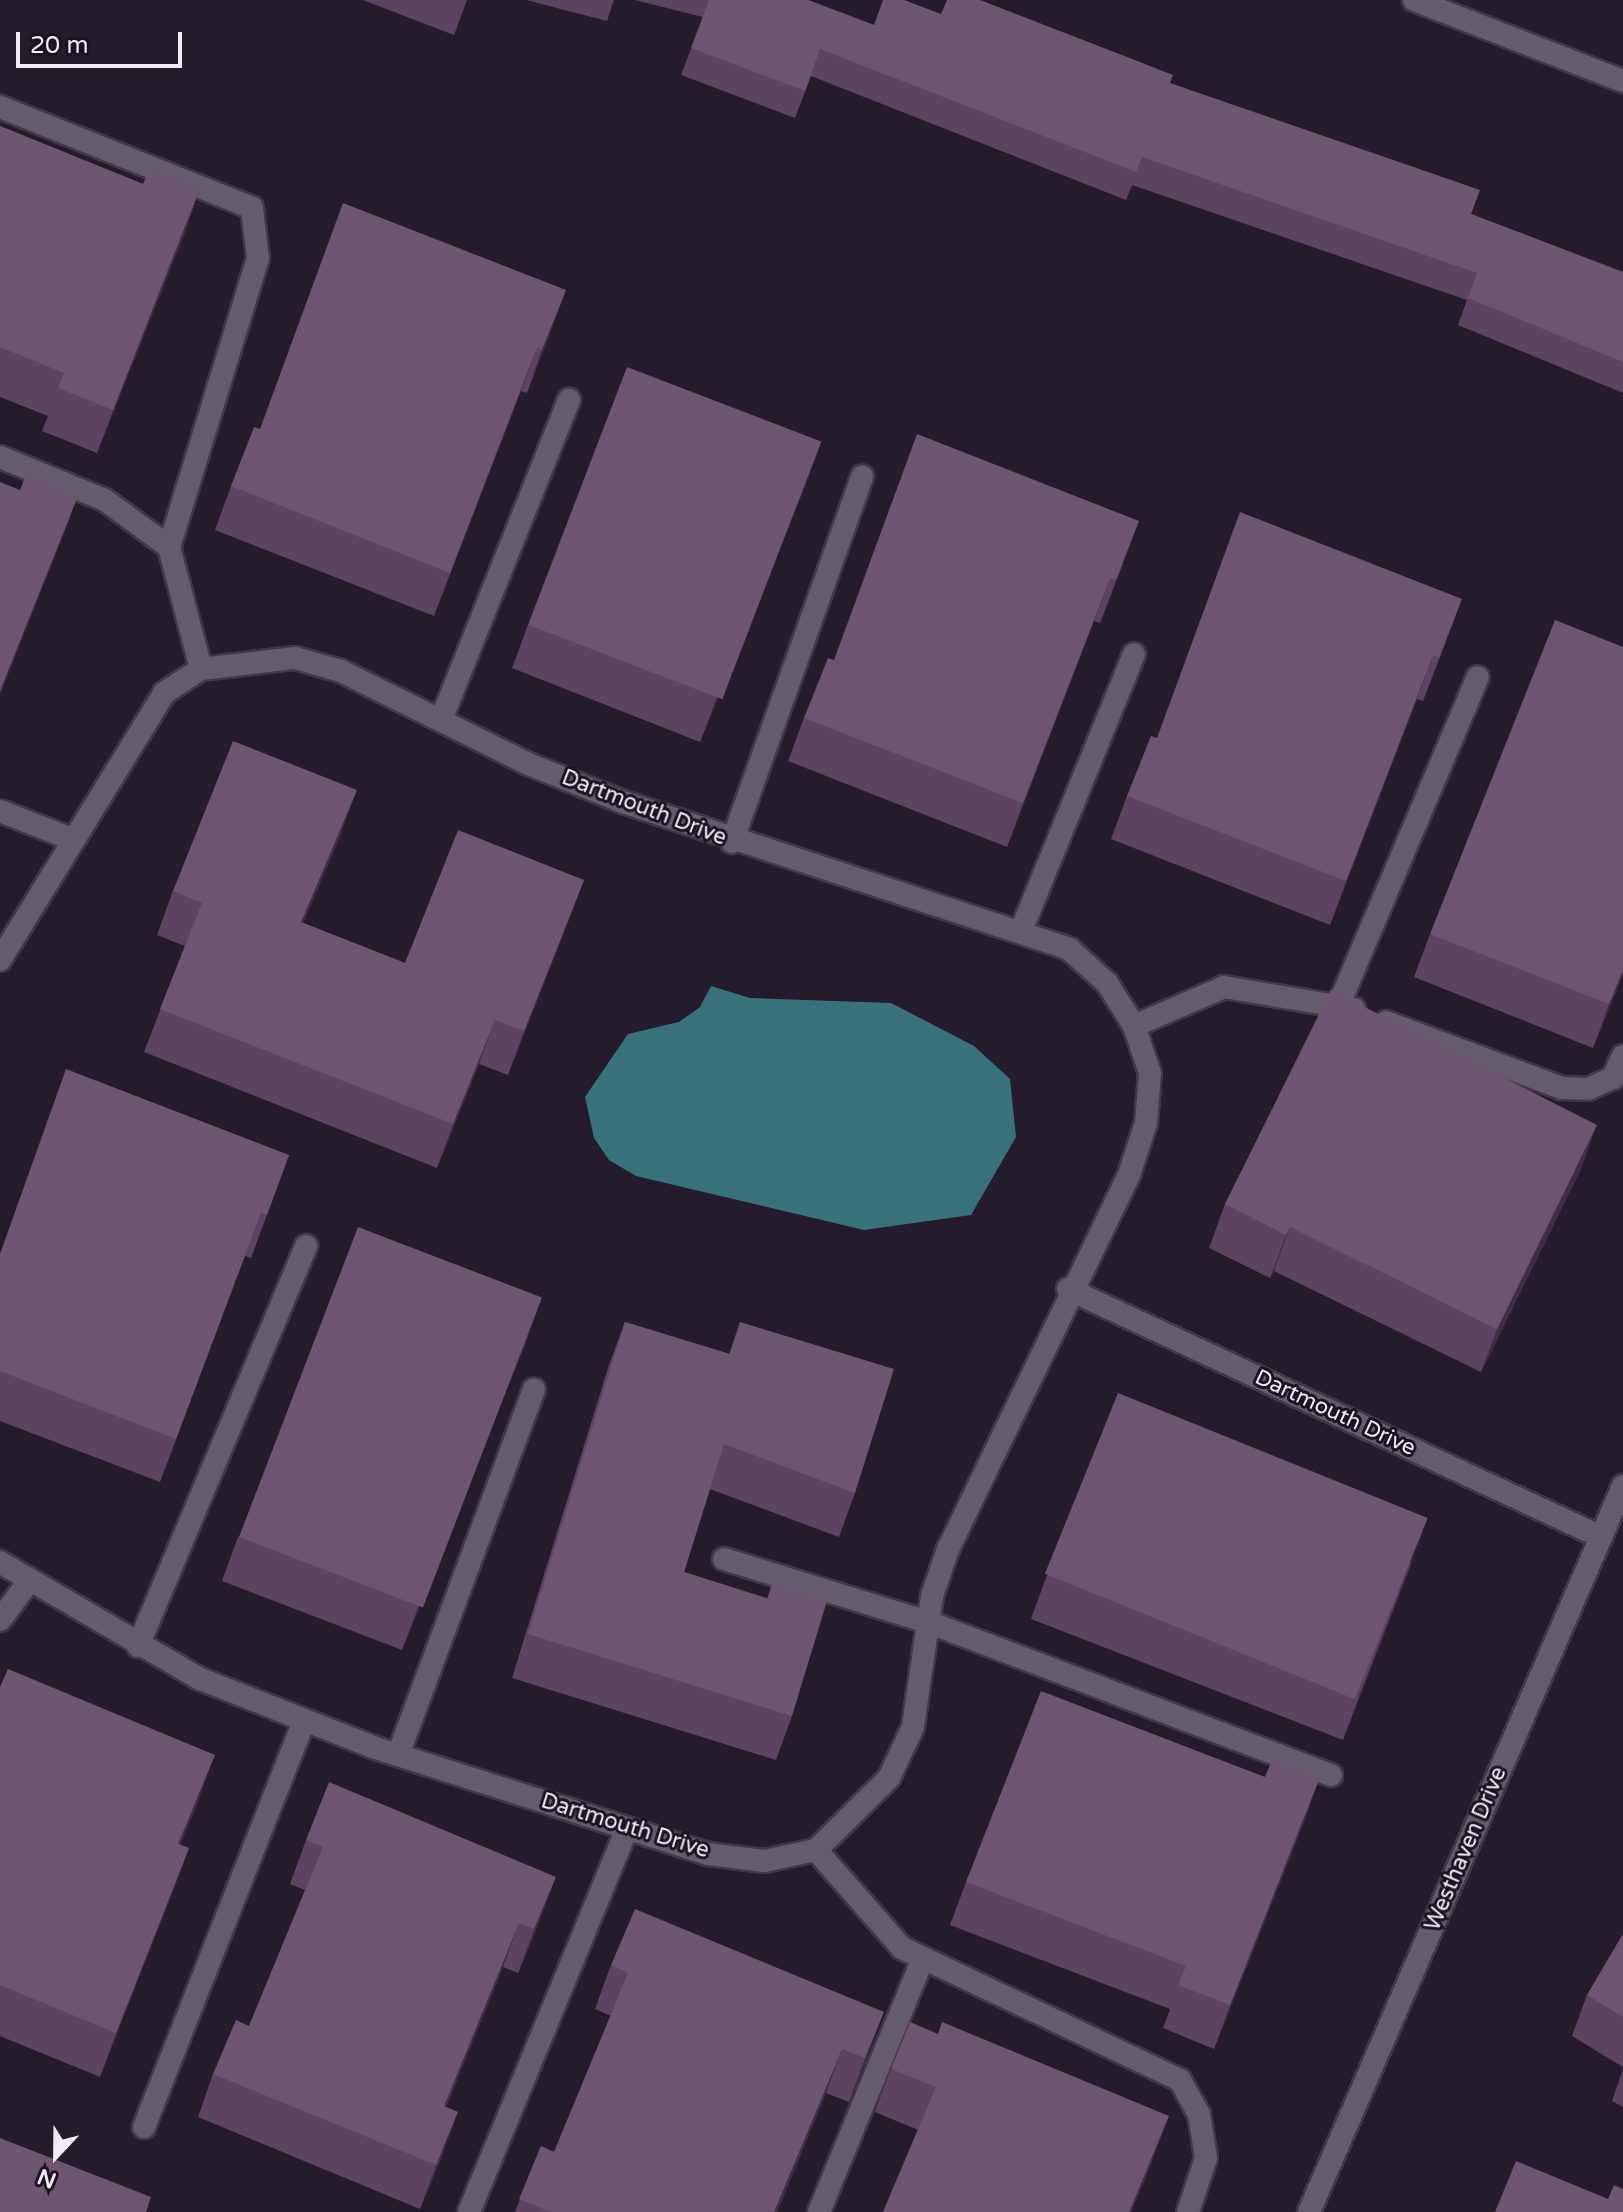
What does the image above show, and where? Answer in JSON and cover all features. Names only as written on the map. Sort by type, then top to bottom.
[{"type":"street","points":[[1414,0],[1623,81]]},
{"type":"street","points":[[0,107],[252,208],[258,258],[169,547],[201,669]]},
{"type":"street","points":[[441,720],[569,400]]},
{"type":"street","points":[[0,457],[105,500],[169,547]]},
{"type":"street","points":[[732,842],[862,476]]},
{"type":"street","points":[[1021,931],[1134,654]]},
{"type":"street","name":"Dartmouth Drive","points":[[0,960],[71,839],[164,693],[201,669],[295,658],[341,671],[526,763],[732,842],[1021,931],[1069,949],[1107,983],[1134,1026],[1150,1073],[1146,1123],[1129,1175],[1068,1289],[948,1549],[928,1622],[913,1727],[889,1778],[816,1850],[764,1861],[708,1854],[398,1755],[304,1721],[138,1646],[0,1562]]},
{"type":"street","points":[[1339,1004],[1478,677]]},
{"type":"street","points":[[0,811],[71,839]]},
{"type":"street","points":[[1134,1026],[1224,987],[1339,1004],[1562,1088],[1588,1089],[1613,1078],[1623,1056]]},
{"type":"street","points":[[138,1646],[306,1246]]},
{"type":"street","name":"Dartmouth Drive","points":[[1068,1289],[1601,1537]]},
{"type":"street","points":[[398,1755],[534,1389]]},
{"type":"street","name":"Westhaven Drive","points":[[1309,2212],[1623,1486]]},
{"type":"street","points":[[724,1559],[928,1622],[1331,1775]]},
{"type":"street","points":[[0,1620],[30,1580]]},
{"type":"street","points":[[144,2127],[304,1721]]},
{"type":"street","points":[[469,2212],[627,1828]]},
{"type":"street","points":[[816,1850],[902,1948],[1180,2080],[1199,2114],[1206,2158],[1188,2212]]},
{"type":"street","points":[[819,2212],[923,1958]]},
{"type":"shaded area","points":[[711,986],[750,998],[891,1003],[974,1046],[1010,1079],[1016,1137],[971,1215],[864,1230],[636,1176],[609,1160],[594,1138],[585,1097],[628,1034],[679,1022],[700,1007]]},
{"type":"building","points":[[709,0],[808,0],[874,25],[883,0],[904,0],[941,14],[947,0],[980,0],[1173,75],[1170,83],[1480,190],[1471,214],[1623,272],[1623,362],[1468,298],[1477,273],[1142,157],[1136,172],[820,49],[805,91],[691,48]]},
{"type":"building","points":[[0,126],[143,184],[150,167],[200,188],[113,410],[58,388],[64,373],[0,347]]},
{"type":"building","points":[[343,203],[566,290],[542,349],[537,347],[450,573],[231,486],[254,427],[260,429]]},
{"type":"building","points":[[627,367],[821,442],[722,699],[528,625]]},
{"type":"building","points":[[917,434],[1139,521],[1116,580],[1110,578],[1023,803],[804,718],[828,658],[834,660]]},
{"type":"building","points":[[26,475],[78,496],[0,691],[0,482],[20,490]]},
{"type":"building","points":[[1240,512],[1462,599],[1439,658],[1433,655],[1346,881],[1127,796],[1151,736],[1157,738]]},
{"type":"building","points":[[1555,620],[1623,647],[1623,970],[1609,1004],[1430,934]]},
{"type":"building","points":[[233,741],[357,790],[301,922],[405,963],[458,830],[584,880],[524,1031],[495,1020],[453,1124],[160,1009],[202,903],[173,891]]},
{"type":"building","points":[[1331,990],[1597,1125],[1497,1329],[1290,1227],[1286,1235],[1225,1204]]},
{"type":"building","points":[[66,1069],[289,1155],[267,1215],[261,1212],[176,1439],[0,1371],[0,1254]]},
{"type":"building","points":[[358,1227],[542,1298],[423,1608],[239,1537]]},
{"type":"building","points":[[625,1322],[730,1354],[740,1322],[894,1369],[855,1493],[724,1444],[684,1572],[768,1599],[772,1584],[827,1601],[792,1716],[528,1634]]},
{"type":"building","points":[[1118,1393],[1428,1518],[1355,1699],[1045,1574]]},
{"type":"building","points":[[8,1669],[215,1755],[178,1844],[189,1848],[116,2033],[0,1985],[0,1687]]},
{"type":"building","points":[[1041,1691],[1265,1777],[1272,1760],[1319,1779],[1230,2005],[1178,1985],[1186,1966],[966,1882]]},
{"type":"building","points":[[329,1782],[556,1877],[534,1929],[519,1923],[444,2106],[458,2112],[436,2165],[213,2074],[236,2020],[249,2026],[323,1847],[306,1840]]},
{"type":"building","points":[[635,1909],[884,2012],[865,2058],[842,2049],[774,2212],[550,2212],[519,2199],[541,2146],[554,2152],[628,1973],[611,1965]]},
{"type":"building","points":[[1623,1934],[1623,2017],[1587,1995]]},
{"type":"building","points":[[910,2022],[938,2034],[942,2022],[1169,2116],[1129,2212],[883,2212],[936,2087],[891,2069]]},
{"type":"building","points":[[0,2138],[151,2197],[146,2212],[0,2212]]},
{"type":"building","points":[[1516,2161],[1608,2199],[1614,2185],[1623,2189],[1623,2212],[1495,2212]]}]
